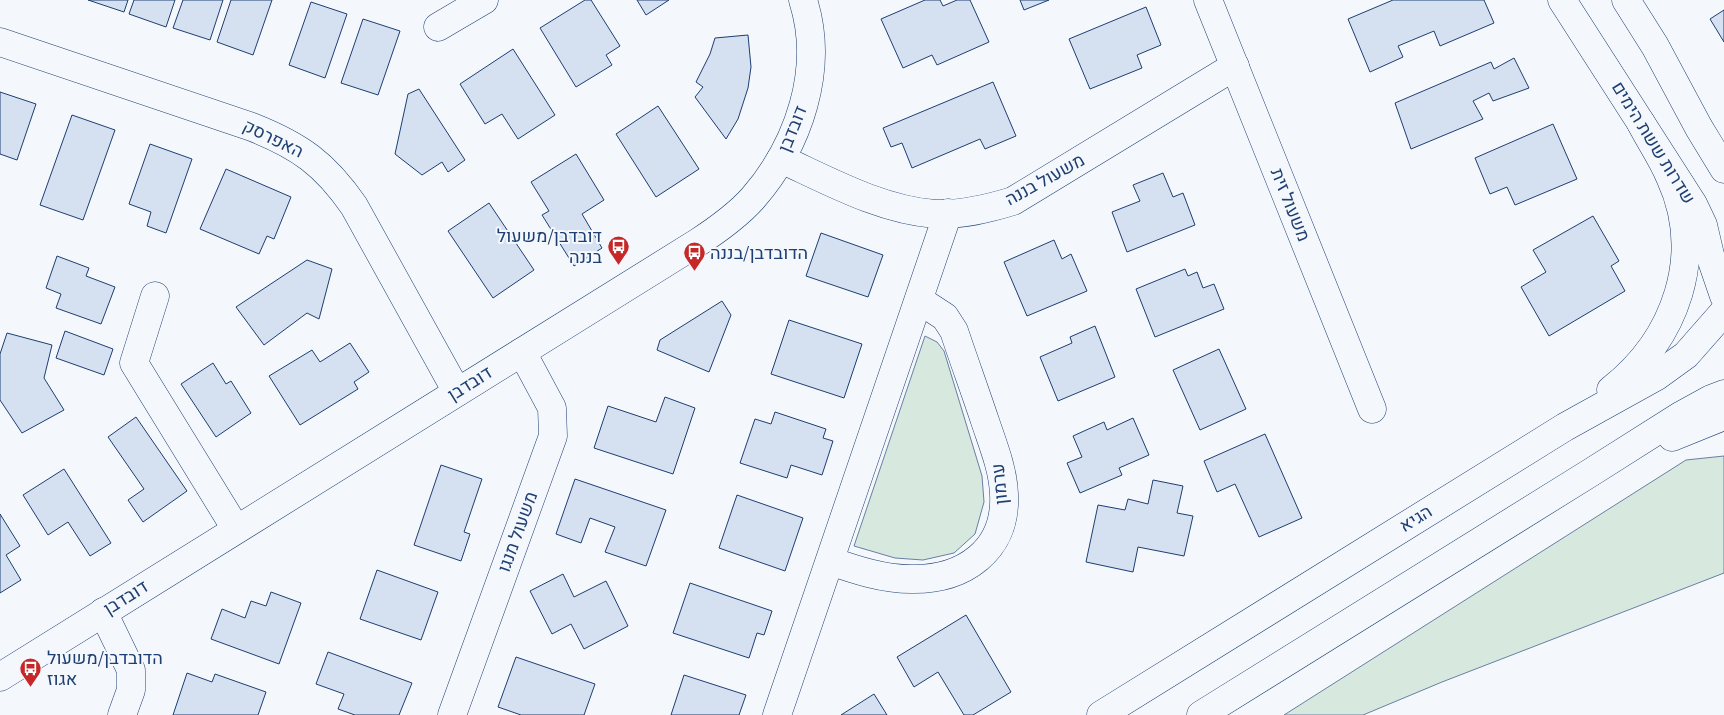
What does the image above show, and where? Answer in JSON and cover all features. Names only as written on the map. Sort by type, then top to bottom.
[{"type":"main road","points":[[438,26],[484,0]]},
{"type":"main road","name":"דובדבן","points":[[0,677],[697,243],[726,223],[752,199],[774,172],[790,142],[802,111],[810,79],[811,46],[807,12],[803,0]]},
{"type":"main road","name":"משעול זית","points":[[1208,0],[1372,409]]},
{"type":"main road","name":"שדרות ששת הימים","points":[[1562,0],[1696,210],[1703,225],[1724,312]]},
{"type":"main road","points":[[1626,0],[1655,46],[1699,128],[1724,169]]},
{"type":"main road","name":"האפרסק","points":[[0,42],[252,127],[283,140],[310,157],[333,179],[354,206],[457,392]]},
{"type":"main road","name":"משעול בננה","points":[[781,159],[847,189],[889,205],[912,211],[935,214],[986,209],[1013,201],[1235,66]]},
{"type":"main road","points":[[1565,427],[1628,377],[1648,354],[1665,329],[1676,302],[1684,274],[1685,244],[1681,212],[1670,178],[1641,123]]},
{"type":"main road","points":[[777,715],[948,213]]},
{"type":"main road","points":[[155,296],[134,363],[236,529]]},
{"type":"main road","name":"ערמון","points":[[830,560],[858,571],[885,577],[911,580],[936,578],[959,571],[978,560],[993,544],[1002,522],[1004,495],[998,462],[954,331],[945,317],[919,300]]},
{"type":"main road","name":"הגיא","points":[[1101,715],[1565,427],[1658,376],[1686,355],[1724,312]]},
{"type":"main road","name":"משעול מנגו","points":[[452,715],[553,436],[552,408],[522,352]]},
{"type":"main road","points":[[1201,715],[1680,416],[1724,394]]},
{"type":"main road","points":[[1590,473],[1724,416]]},
{"type":"main road","points":[[103,612],[132,670],[131,690],[122,715]]},
{"type":"shaded area","points":[[925,336],[937,342],[944,351],[982,476],[984,502],[975,534],[954,553],[923,560],[895,558],[854,546]]},
{"type":"shaded area","points":[[1724,456],[1724,573],[1442,682],[1363,715],[1284,715],[1686,460]]},
{"type":"building","points":[[88,0],[128,0],[124,12]]},
{"type":"building","points":[[134,0],[175,0],[166,27],[129,14]]},
{"type":"building","points":[[183,0],[223,0],[210,40],[173,28]]},
{"type":"building","points":[[231,0],[272,0],[253,55],[217,42]]},
{"type":"building","points":[[585,0],[591,0],[620,46],[606,55],[612,65],[576,87],[540,28]]},
{"type":"building","points":[[637,0],[669,0],[646,15]]},
{"type":"building","points":[[925,0],[940,0],[943,6],[957,0],[970,0],[989,42],[937,65],[932,55],[903,68],[881,19]]},
{"type":"building","points":[[1020,0],[1049,0],[1024,10]]},
{"type":"building","points":[[1393,0],[1484,0],[1494,23],[1440,46],[1434,31],[1398,46],[1403,57],[1370,72],[1348,19]]},
{"type":"building","points":[[311,2],[347,14],[325,78],[289,65]]},
{"type":"building","points":[[1146,7],[1161,45],[1137,55],[1142,68],[1090,89],[1069,39]]},
{"type":"building","points":[[1724,10],[1724,42],[1710,19]]},
{"type":"building","points":[[363,19],[400,31],[378,95],[341,83]]},
{"type":"building","points":[[748,35],[751,67],[748,88],[738,119],[726,139],[695,97],[703,87],[696,82],[710,54],[715,38]]},
{"type":"building","points":[[513,49],[555,115],[518,139],[502,114],[485,124],[460,84]]},
{"type":"building","points":[[1514,58],[1529,88],[1493,101],[1489,93],[1473,101],[1483,119],[1411,149],[1395,103],[1491,62],[1494,69]]},
{"type":"building","points":[[993,82],[1016,136],[985,149],[980,139],[912,168],[902,143],[891,147],[883,128]]},
{"type":"building","points":[[419,89],[465,160],[448,172],[442,162],[422,175],[395,154],[408,94]]},
{"type":"building","points":[[0,92],[36,104],[17,160],[0,154]]},
{"type":"building","points":[[658,106],[699,169],[656,197],[616,134]]},
{"type":"building","points":[[72,115],[115,130],[83,220],[40,205]]},
{"type":"building","points":[[1553,124],[1577,179],[1515,205],[1507,187],[1490,194],[1475,158]]},
{"type":"building","points":[[150,144],[192,159],[166,233],[147,226],[151,212],[129,204]]},
{"type":"building","points":[[576,154],[604,200],[582,214],[602,248],[574,266],[542,215],[549,211],[531,182]]},
{"type":"building","points":[[226,169],[291,197],[274,239],[267,236],[259,254],[200,229]]},
{"type":"building","points":[[1163,173],[1173,197],[1183,193],[1195,225],[1127,252],[1112,212],[1140,201],[1133,185]]},
{"type":"building","points":[[489,203],[534,270],[493,298],[448,231]]},
{"type":"building","points":[[1593,216],[1619,261],[1611,266],[1625,291],[1549,336],[1521,287],[1546,272],[1533,250]]},
{"type":"building","points":[[821,233],[883,255],[868,297],[806,276]]},
{"type":"building","points":[[1054,240],[1062,259],[1071,254],[1087,291],[1027,316],[1004,262]]},
{"type":"building","points":[[57,256],[89,268],[86,276],[115,287],[101,324],[56,308],[61,294],[46,288]]},
{"type":"building","points":[[307,260],[332,269],[319,319],[307,313],[264,345],[236,307]]},
{"type":"building","points":[[1185,269],[1188,276],[1197,272],[1203,288],[1214,284],[1224,309],[1155,337],[1136,289]]},
{"type":"building","points":[[722,301],[731,315],[709,372],[657,350],[660,340]]},
{"type":"building","points":[[789,320],[862,344],[844,398],[771,374]]},
{"type":"building","points":[[1095,326],[1115,377],[1058,401],[1040,357],[1072,343],[1070,337]]},
{"type":"building","points":[[65,331],[113,349],[104,375],[56,358]]},
{"type":"building","points":[[7,333],[52,345],[44,378],[64,410],[22,433],[0,400],[0,354]]},
{"type":"building","points":[[350,343],[369,372],[354,382],[358,389],[300,425],[269,376],[312,350],[320,362]]},
{"type":"building","points":[[1219,349],[1246,409],[1200,430],[1173,370]]},
{"type":"building","points":[[213,363],[226,384],[231,381],[251,413],[216,437],[181,384]]},
{"type":"building","points":[[665,397],[695,408],[673,474],[594,448],[608,406],[656,422]]},
{"type":"building","points":[[775,412],[826,429],[823,438],[833,441],[822,475],[791,465],[787,478],[740,463],[755,419],[771,424]]},
{"type":"building","points":[[136,417],[187,491],[143,522],[128,500],[144,489],[108,437]]},
{"type":"building","points":[[1133,418],[1149,455],[1119,468],[1122,475],[1080,493],[1067,463],[1082,457],[1073,436],[1104,422],[1107,430]]},
{"type":"building","points":[[1265,434],[1302,518],[1259,537],[1235,484],[1217,492],[1204,461]]},
{"type":"building","points":[[441,465],[482,479],[464,532],[470,534],[461,561],[414,545]]},
{"type":"building","points":[[64,469],[111,543],[90,556],[68,522],[48,535],[23,495]]},
{"type":"building","points":[[575,479],[666,510],[646,566],[605,552],[615,527],[590,518],[581,543],[556,534]]},
{"type":"building","points":[[1153,480],[1183,486],[1177,513],[1193,516],[1184,556],[1138,547],[1133,572],[1086,562],[1098,505],[1125,510],[1128,499],[1148,504]]},
{"type":"building","points":[[737,495],[803,518],[785,571],[719,548]]},
{"type":"building","points":[[0,514],[20,546],[6,555],[21,580],[0,593]]},
{"type":"building","points":[[377,570],[438,592],[421,640],[360,619]]},
{"type":"building","points":[[563,574],[574,597],[606,581],[628,626],[584,649],[571,624],[552,634],[530,591]]},
{"type":"building","points":[[690,583],[772,611],[764,635],[757,633],[749,658],[673,633]]},
{"type":"building","points":[[271,592],[301,603],[279,664],[211,639],[222,609],[245,618],[251,601],[266,606]]},
{"type":"building","points":[[966,615],[1011,692],[973,715],[964,715],[938,672],[914,687],[897,657]]},
{"type":"building","points":[[328,652],[412,683],[399,715],[355,715],[338,709],[344,694],[316,684]]},
{"type":"building","points":[[516,657],[595,684],[584,715],[521,715],[498,707]]},
{"type":"building","points":[[187,673],[212,682],[215,674],[266,692],[258,715],[173,715]]},
{"type":"building","points":[[684,675],[746,695],[739,715],[671,715]]},
{"type":"building","points":[[874,694],[887,715],[841,715]]},
{"type":"place","name":"דובדבן/משעול בננה","points":[[618,265]]},
{"type":"place","name":"הדובדבן/בננה","points":[[694,272]]},
{"type":"place","name":"הדובדבן/משעול אגוז","points":[[31,687]]}]
